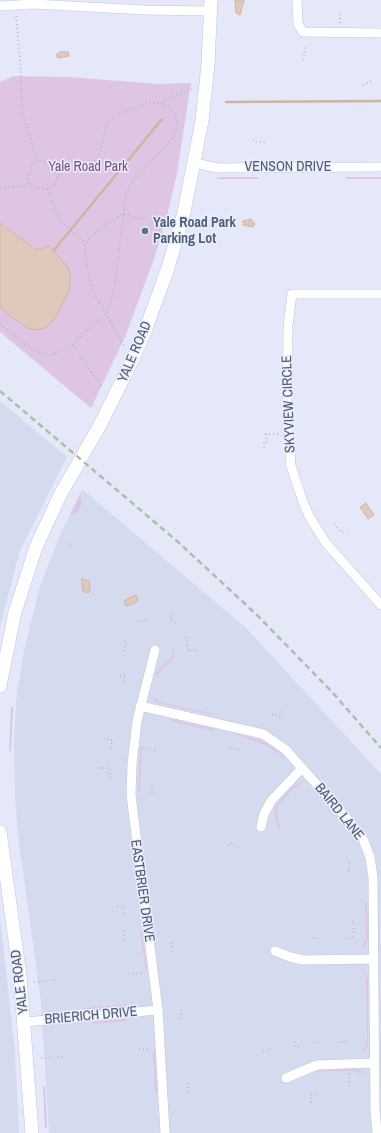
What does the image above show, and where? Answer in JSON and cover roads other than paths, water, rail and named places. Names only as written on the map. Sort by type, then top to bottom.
[{"type":"main road","name":"YALE ROAD","points":[[0,686],[15,612],[36,547],[60,495],[113,402],[145,332],[170,261],[184,212],[195,163],[202,121],[207,76],[211,6]]},
{"type":"main road","name":"YALE ROAD","points":[[0,832],[24,1022],[32,1133]]},
{"type":"street","points":[[296,0],[298,24],[303,32],[381,33]]},
{"type":"street","points":[[0,6],[15,2],[185,12],[211,6]]},
{"type":"street","name":"VENSON DRIVE","points":[[195,163],[218,168],[381,167]]},
{"type":"street","name":"SKYVIEW CIRCLE","points":[[381,294],[292,294],[288,326],[287,419],[292,466],[302,500],[319,534],[381,605]]},
{"type":"street","name":"EASTBRIER DRIVE","points":[[155,650],[140,706],[132,764],[132,808],[158,1010],[165,1133]]},
{"type":"street","name":"BAIRD LANE","points":[[140,706],[263,734],[283,747],[350,822],[366,845],[372,869],[374,1063],[377,1133]]},
{"type":"street","points":[[261,827],[264,814],[271,801],[302,768]]},
{"type":"street","points":[[276,951],[290,958],[303,960],[374,960]]},
{"type":"street","name":"BRIERICH DRIVE","points":[[24,1022],[158,1010]]},
{"type":"street","points":[[286,1078],[317,1065],[374,1063]]},
{"type":"waterway","points":[[226,102],[381,101]]},
{"type":"waterway","points":[[54,250],[162,119]]},
{"type":"railway","points":[[0,391],[177,541],[256,614],[333,693],[381,748]]},
{"type":"place","name":"Yale Road Park Parking Lot","points":[[145,231]]},
{"type":"park label","name":"Yale Road Park","points":[[88,167]]}]
